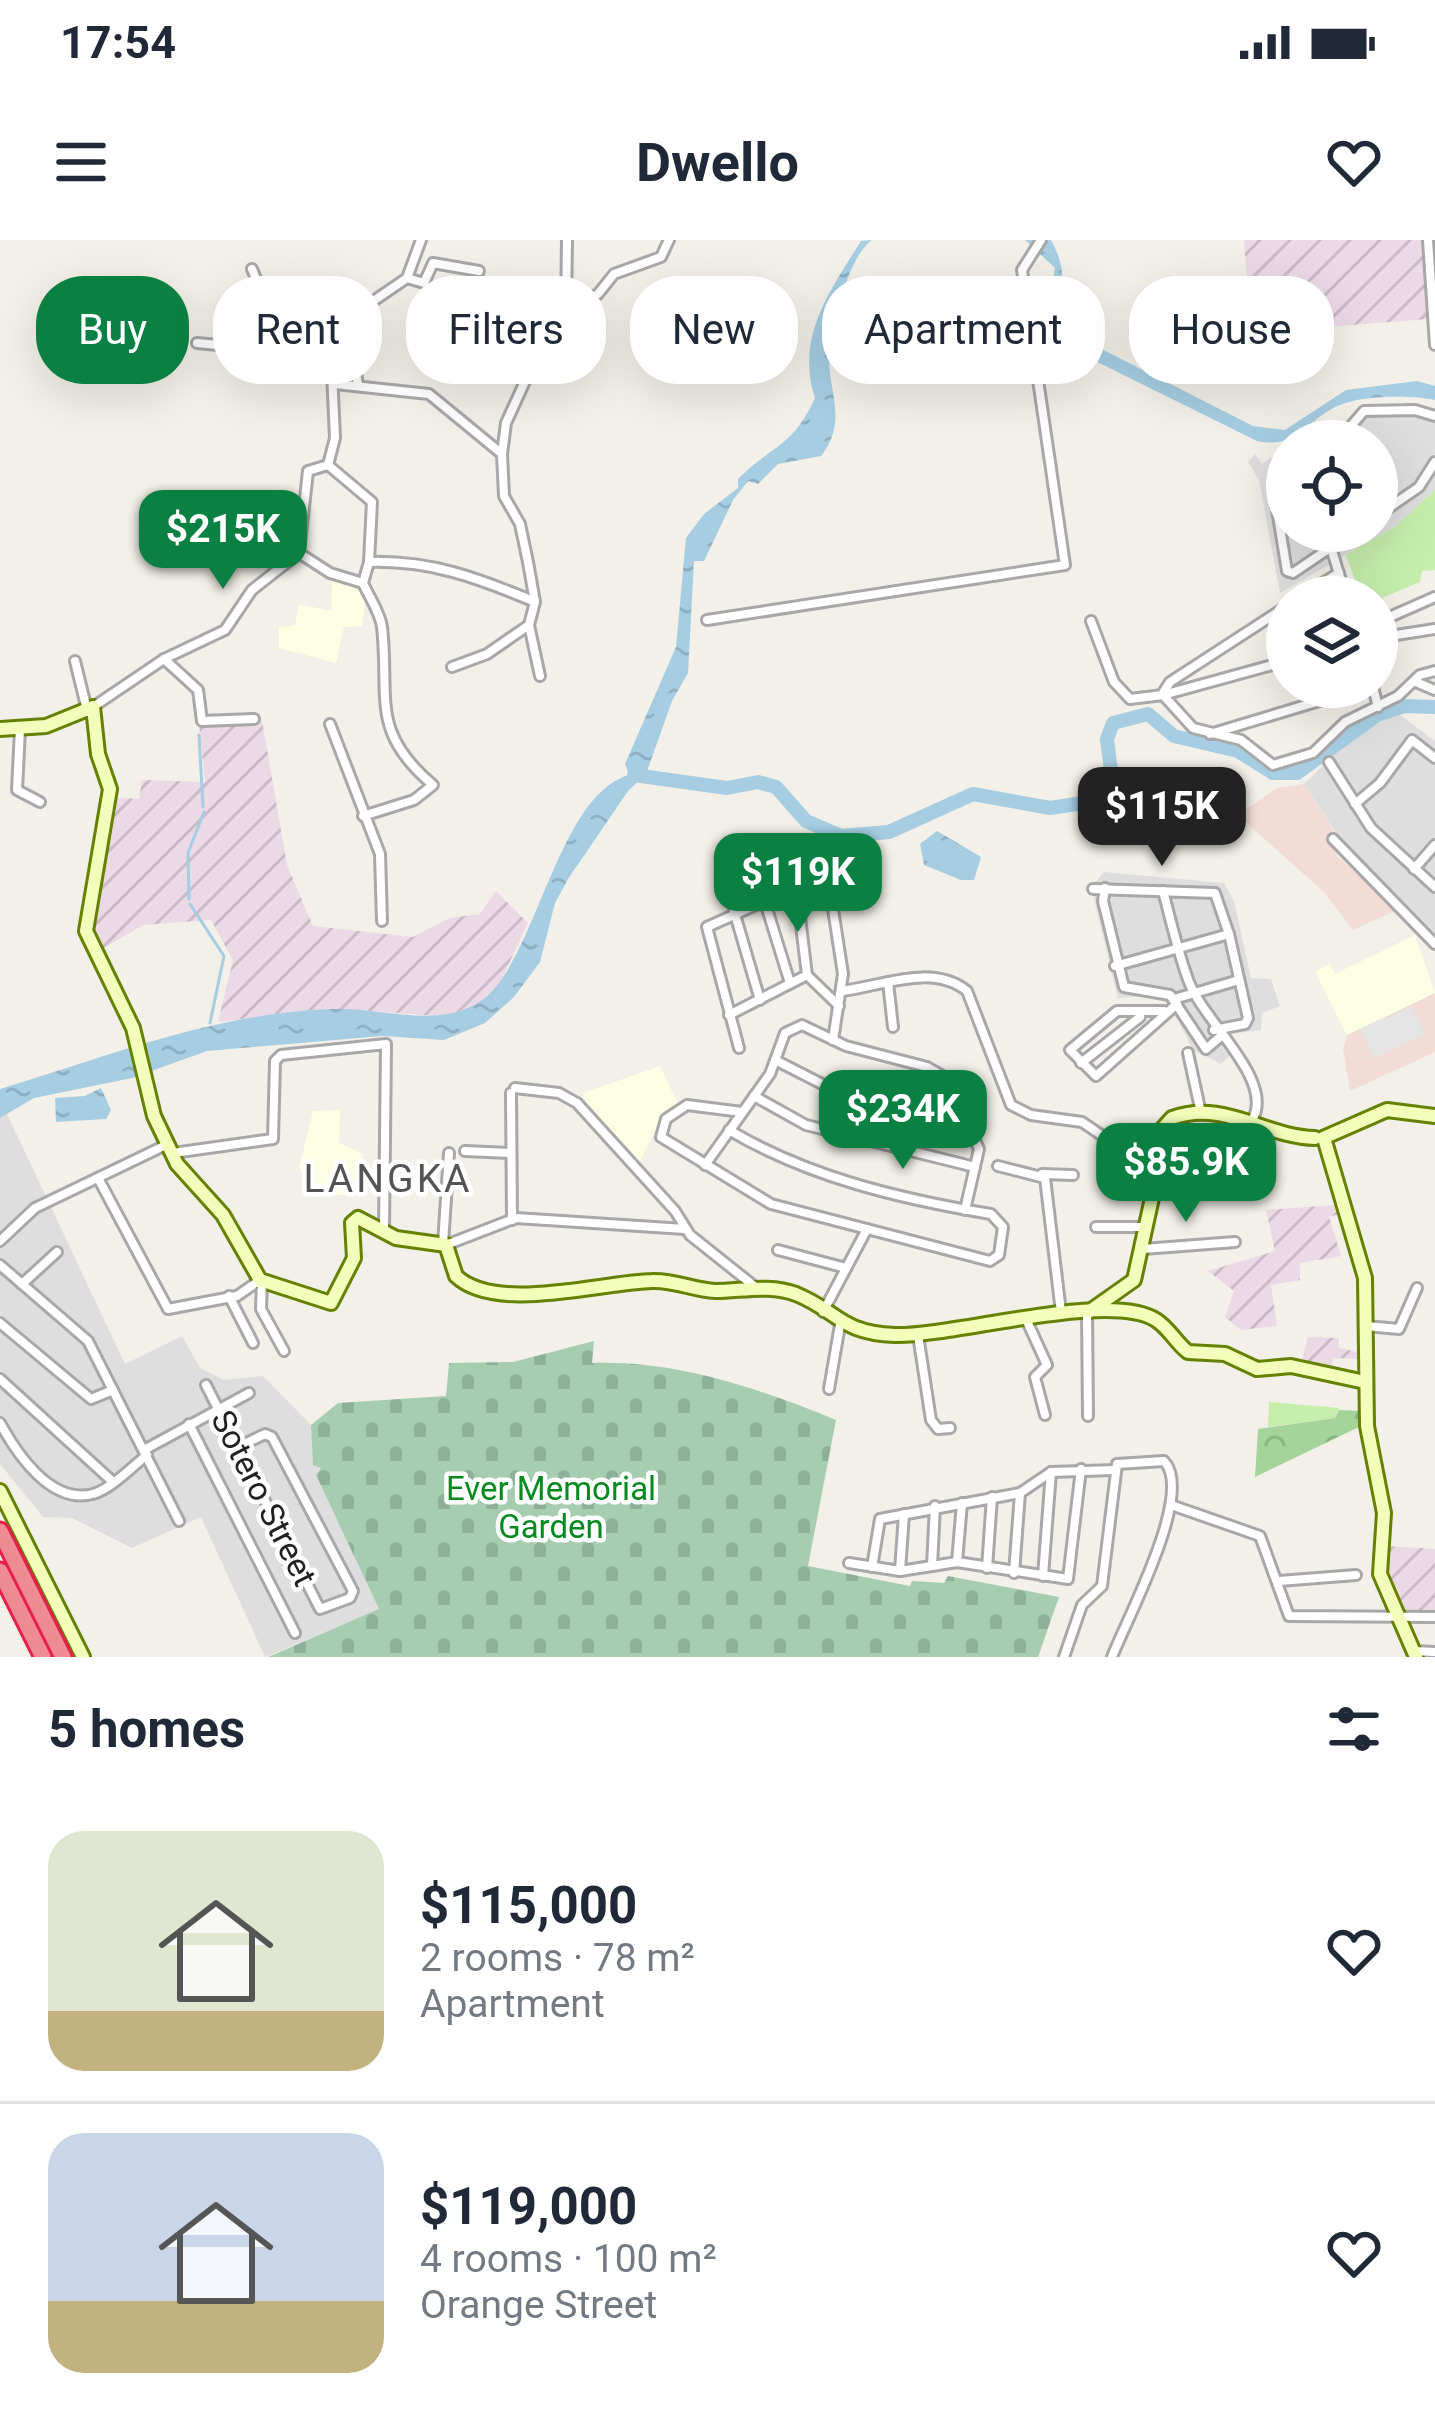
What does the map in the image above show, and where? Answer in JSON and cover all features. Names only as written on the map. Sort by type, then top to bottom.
[{"type":"highway","points":[[0,1531],[64,1657]]},
{"type":"highway","points":[[0,1571],[43,1657]]},
{"type":"main road","points":[[0,730],[46,726],[90,709],[110,789],[86,931],[137,1042],[154,1116],[170,1149],[223,1215],[261,1280],[331,1303],[353,1258],[354,1220],[384,1232],[445,1245],[452,1270],[463,1282],[500,1290],[563,1294],[654,1280],[714,1291],[756,1288],[794,1293],[840,1325],[867,1332],[918,1333],[1088,1312],[1152,1317],[1188,1352],[1225,1354],[1257,1369],[1291,1366],[1365,1382]]},
{"type":"main road","points":[[1088,1312],[1128,1289],[1148,1227],[1160,1127],[1185,1113],[1201,1112],[1252,1120],[1281,1135],[1321,1138],[1387,1110],[1435,1116]]},
{"type":"main road","points":[[1321,1138],[1363,1264],[1365,1382],[1384,1513],[1381,1574],[1394,1615],[1414,1654]]},
{"type":"main road","points":[[0,1491],[83,1657]]},
{"type":"street","points":[[408,276],[421,240]]},
{"type":"street","points":[[566,276],[567,240]]},
{"type":"street","points":[[606,284],[614,274],[661,257],[670,240]]},
{"type":"street","points":[[706,620],[1064,565],[1022,269],[1029,251],[1041,240]]},
{"type":"street","points":[[1428,240],[1435,345]]},
{"type":"street","points":[[427,276],[433,262],[479,271]]},
{"type":"street","points":[[252,269],[255,276]]},
{"type":"street","points":[[358,385],[347,319],[406,279]]},
{"type":"street","points":[[197,343],[213,345]]},
{"type":"street","points":[[328,465],[334,448],[335,384],[428,394],[502,454]]},
{"type":"street","points":[[524,384],[506,423],[504,496],[520,524],[535,602],[529,626],[540,676]]},
{"type":"street","points":[[1356,420],[1364,411],[1414,410],[1435,416]]},
{"type":"street","points":[[1398,502],[1419,487],[1435,462]]},
{"type":"street","points":[[75,661],[90,709],[164,659],[225,630],[252,590],[298,554],[308,471],[328,465]]},
{"type":"street","points":[[328,465],[370,496],[370,562],[363,583],[381,621],[382,709],[411,766],[434,785],[414,800],[363,816]]},
{"type":"street","points":[[1282,552],[1287,572],[1293,573],[1324,552]]},
{"type":"street","points":[[1333,552],[1340,576]]},
{"type":"street","points":[[298,554],[330,573],[363,583]]},
{"type":"street","points":[[370,562],[409,561],[470,574],[535,602]]},
{"type":"street","points":[[1334,576],[1339,573]]},
{"type":"street","points":[[1398,613],[1435,597]]},
{"type":"street","points":[[1091,620],[1124,695],[1140,700],[1266,667]]},
{"type":"street","points":[[1163,695],[1178,677],[1266,620]]},
{"type":"street","points":[[452,668],[496,650],[529,626]]},
{"type":"street","points":[[1398,634],[1435,628]]},
{"type":"street","points":[[164,659],[198,690],[202,721],[254,719]]},
{"type":"street","points":[[1398,694],[1420,674],[1435,671]]},
{"type":"street","points":[[1416,682],[1435,690]]},
{"type":"street","points":[[1163,695],[1186,723],[1209,735],[1241,740],[1273,765],[1309,755],[1345,722],[1376,708]]},
{"type":"street","points":[[1209,735],[1221,727],[1291,708]]},
{"type":"street","points":[[330,724],[380,854],[382,922]]},
{"type":"street","points":[[20,728],[17,790],[40,802]]},
{"type":"street","points":[[1354,804],[1380,783],[1412,740],[1435,758]]},
{"type":"street","points":[[1329,762],[1375,833],[1435,887]]},
{"type":"street","points":[[1333,839],[1435,944]]},
{"type":"street","points":[[1414,869],[1435,845]]},
{"type":"street","points":[[739,1048],[705,933],[734,911],[843,866]]},
{"type":"street","points":[[827,870],[842,991],[833,1040]]},
{"type":"street","points":[[796,884],[807,975],[838,1006]]},
{"type":"street","points":[[1094,890],[1105,888],[1215,892],[1248,1022],[1217,1033],[1210,1050],[1199,1044],[1176,1002],[1127,988],[1103,901],[1105,888]]},
{"type":"street","points":[[1162,891],[1193,991],[1217,1033],[1244,1060],[1257,1093],[1252,1120]]},
{"type":"street","points":[[764,898],[790,983]]},
{"type":"street","points":[[734,911],[760,1000]]},
{"type":"street","points":[[1118,965],[1229,934]]},
{"type":"street","points":[[729,1015],[807,975]]},
{"type":"street","points":[[842,991],[940,977],[957,983],[967,991],[1011,1105],[1031,1114],[1082,1122],[1152,1170]]},
{"type":"street","points":[[1164,1011],[1117,1011],[1072,1045],[1081,1063],[1096,1076],[1149,1032],[1176,1002],[1193,991],[1239,980]]},
{"type":"street","points":[[889,982],[892,1028]]},
{"type":"street","points":[[1140,1013],[1149,1032]]},
{"type":"street","points":[[1081,1063],[1140,1013]]},
{"type":"street","points":[[705,1165],[754,1096],[794,1025],[942,1073],[979,1149],[965,1210]]},
{"type":"street","points":[[0,1240],[48,1202],[170,1149],[273,1139],[275,1060],[281,1055],[386,1044],[384,1232]]},
{"type":"street","points":[[1188,1053],[1201,1112]]},
{"type":"street","points":[[776,1061],[826,1086],[968,1120]]},
{"type":"street","points":[[512,1220],[513,1090],[559,1093],[577,1103],[708,1253],[756,1288]]},
{"type":"street","points":[[754,1096],[806,1125],[975,1167]]},
{"type":"street","points":[[729,1130],[780,1160],[1000,1220],[994,1259],[771,1204],[665,1142],[661,1131],[666,1119],[688,1105],[742,1112]]},
{"type":"street","points":[[465,1151],[512,1153]]},
{"type":"street","points":[[449,1153],[445,1245],[512,1220],[686,1228]]},
{"type":"street","points":[[998,1166],[1073,1175]]},
{"type":"street","points":[[1042,1174],[1061,1314]]},
{"type":"street","points":[[98,1178],[168,1309],[245,1294],[261,1280]]},
{"type":"street","points":[[1152,1191],[1219,1181]]},
{"type":"street","points":[[1096,1227],[1148,1227]]},
{"type":"street","points":[[823,1312],[867,1228]]},
{"type":"street","points":[[1143,1249],[1235,1242]]},
{"type":"street","points":[[778,1250],[846,1268]]},
{"type":"street","points":[[22,1284],[57,1252]]},
{"type":"street","points":[[0,1265],[88,1341],[179,1521]]},
{"type":"street","points":[[261,1280],[261,1309],[284,1351]]},
{"type":"street","points":[[1366,1326],[1399,1329],[1417,1288]]},
{"type":"street","points":[[229,1296],[253,1342]]},
{"type":"street","points":[[1088,1312],[1088,1416]]},
{"type":"street","points":[[1025,1318],[1047,1356],[1047,1365],[1035,1377],[1045,1414]]},
{"type":"street","points":[[0,1323],[92,1400],[113,1390]]},
{"type":"street","points":[[830,1388],[840,1325]]},
{"type":"street","points":[[918,1333],[931,1420],[938,1429],[950,1428]]},
{"type":"street","points":[[0,1379],[112,1481]]},
{"type":"street","name":"Sotero Street","points":[[206,1385],[322,1610],[350,1598],[353,1591],[272,1437],[266,1434],[238,1447]]},
{"type":"street","points":[[0,1424],[54,1489],[89,1495],[189,1424],[249,1394]]},
{"type":"street","points":[[189,1424],[296,1633]]},
{"type":"street","points":[[1064,1657],[1082,1605],[1102,1586],[1115,1470],[1122,1461],[1168,1464],[1174,1506],[1112,1657]]},
{"type":"street","points":[[849,1563],[900,1570],[957,1562],[1014,1574],[1070,1576],[1081,1469]]},
{"type":"street","points":[[872,1567],[876,1522],[935,1506],[1020,1493],[1051,1472],[1115,1470]]},
{"type":"street","points":[[1042,1576],[1051,1472]]},
{"type":"street","points":[[1014,1574],[1020,1493]]},
{"type":"street","points":[[987,1568],[992,1497]]},
{"type":"street","points":[[957,1562],[962,1503]]},
{"type":"street","points":[[932,1566],[935,1506]]},
{"type":"street","points":[[1174,1506],[1260,1536],[1289,1616],[1435,1617]]},
{"type":"street","points":[[900,1570],[904,1514]]},
{"type":"street","points":[[1279,1581],[1356,1575]]},
{"type":"street","points":[[1414,1654],[1435,1652]]},
{"type":"shaded area","points":[[1244,240],[1422,240],[1428,319],[1334,326],[1334,276],[1247,276]]},
{"type":"shaded area","points":[[1416,408],[1435,414],[1435,490],[1398,524],[1398,420],[1355,420],[1361,409]]},
{"type":"shaded area","points":[[1255,454],[1262,464],[1266,461],[1266,518],[1259,480],[1248,462]]},
{"type":"shaded area","points":[[1272,552],[1351,552],[1309,576],[1277,576]]},
{"type":"shaded area","points":[[332,577],[359,584],[366,599],[362,626],[344,627],[336,663],[279,648],[279,627],[295,625],[299,604],[331,611]]},
{"type":"shaded area","points":[[1399,714],[1435,741],[1435,935],[1348,852],[1304,784],[1359,731]]},
{"type":"shaded area","points":[[262,720],[287,865],[313,926],[413,937],[450,918],[480,914],[496,891],[528,923],[499,985],[484,999],[463,1012],[438,1016],[331,1008],[218,1022],[233,960],[211,920],[143,925],[99,951],[89,933],[113,797],[139,799],[142,780],[205,782],[199,724]]},
{"type":"shaded area","points":[[1304,784],[1338,838],[1331,845],[1339,858],[1399,909],[1353,930],[1325,893],[1238,815],[1277,788]]},
{"type":"shaded area","points":[[1104,872],[1224,883],[1234,901],[1251,978],[1271,979],[1280,1006],[1262,1013],[1261,1030],[1223,1035],[1236,1050],[1221,1064],[1193,1050],[1169,1003],[1151,996],[1118,998],[1091,887]]},
{"type":"shaded area","points":[[1415,935],[1435,993],[1347,1035],[1315,971],[1330,964],[1335,974]]},
{"type":"shaded area","points":[[1435,993],[1435,1052],[1350,1091],[1343,1049],[1347,1035]]},
{"type":"shaded area","points":[[1412,1006],[1425,1034],[1373,1058],[1360,1030]]},
{"type":"shaded area","points":[[660,1066],[678,1104],[660,1121],[638,1165],[595,1135],[583,1093]]},
{"type":"shaded area","points":[[340,1110],[339,1143],[363,1154],[364,1194],[317,1196],[299,1168],[313,1111]]},
{"type":"shaded area","points":[[7,1114],[125,1364],[182,1336],[200,1368],[224,1380],[263,1376],[311,1425],[322,1468],[379,1610],[265,1657],[201,1517],[132,1548],[72,1518],[43,1517],[0,1464],[0,1118]]},
{"type":"shaded area","points":[[1335,1205],[1339,1214],[1329,1217],[1341,1256],[1300,1263],[1300,1280],[1271,1285],[1277,1326],[1241,1330],[1225,1317],[1234,1291],[1208,1271],[1275,1251],[1266,1210]]},
{"type":"shaded area","points":[[1308,1337],[1339,1338],[1339,1348],[1361,1353],[1361,1359],[1333,1358],[1332,1371],[1301,1365]]},
{"type":"shaded area","points":[[1386,1546],[1435,1549],[1435,1613],[1399,1612],[1387,1581]]},
{"type":"green space","points":[[1435,490],[1435,570],[1422,571],[1420,582],[1398,591],[1398,576],[1354,576],[1346,555],[1398,552],[1398,524]]},
{"type":"green space","name":"Ever Memorial Garden","points":[[594,1341],[592,1363],[655,1366],[716,1378],[836,1420],[808,1566],[910,1586],[912,1581],[944,1583],[948,1576],[1059,1597],[1038,1657],[268,1657],[379,1609],[316,1475],[321,1468],[313,1465],[311,1425],[338,1403],[446,1396],[449,1363],[513,1362]]},
{"type":"green space","points":[[1269,1402],[1339,1408],[1335,1418],[1268,1427]]},
{"type":"green space","points":[[1339,1410],[1362,1411],[1363,1425],[1255,1477],[1258,1429],[1335,1418]]},
{"type":"water","points":[[872,240],[849,276],[839,276],[861,241]]},
{"type":"water","points":[[1025,240],[1051,240],[1062,276],[1054,276],[1055,268]]},
{"type":"water","points":[[822,309],[822,384],[832,384],[835,415],[830,442],[821,456],[778,464],[758,484],[748,481],[733,500],[704,561],[694,561],[688,673],[672,701],[646,774],[628,791],[568,879],[555,903],[540,962],[514,997],[485,1023],[444,1040],[382,1036],[207,1051],[132,1078],[34,1098],[0,1118],[0,1089],[203,1028],[329,1009],[428,1016],[465,1009],[482,1000],[518,952],[583,813],[604,789],[629,775],[625,764],[676,647],[686,538],[704,514],[738,488],[738,479],[790,436],[815,398],[809,355]]},
{"type":"water","points":[[1105,351],[1129,363],[1129,378],[1105,366]]},
{"type":"water","points":[[1417,381],[1435,386],[1435,400],[1361,399],[1317,420],[1300,420],[1346,390]]},
{"type":"water","points":[[1142,384],[1170,384],[1253,426],[1266,428],[1266,442]]},
{"type":"water","points":[[937,831],[981,857],[974,880],[961,880],[924,865],[920,844]]},
{"type":"water","points":[[101,1088],[111,1110],[106,1119],[56,1122],[55,1098],[85,1096]]},
{"type":"waterway","points":[[634,775],[727,788],[758,782],[776,787],[806,821],[841,836],[889,832],[973,794],[1050,808],[1090,802],[1113,786],[1107,739],[1113,723],[1148,714],[1174,736],[1238,751],[1273,773],[1297,773],[1377,715],[1404,706],[1435,707]]},
{"type":"waterway","points":[[199,735],[203,807]]},
{"type":"waterway","points":[[189,899],[188,853],[204,812]]},
{"type":"waterway","points":[[190,904],[224,956],[210,1023]]},
{"type":"district","name":"LANGKA","points":[[388,1179]]}]
